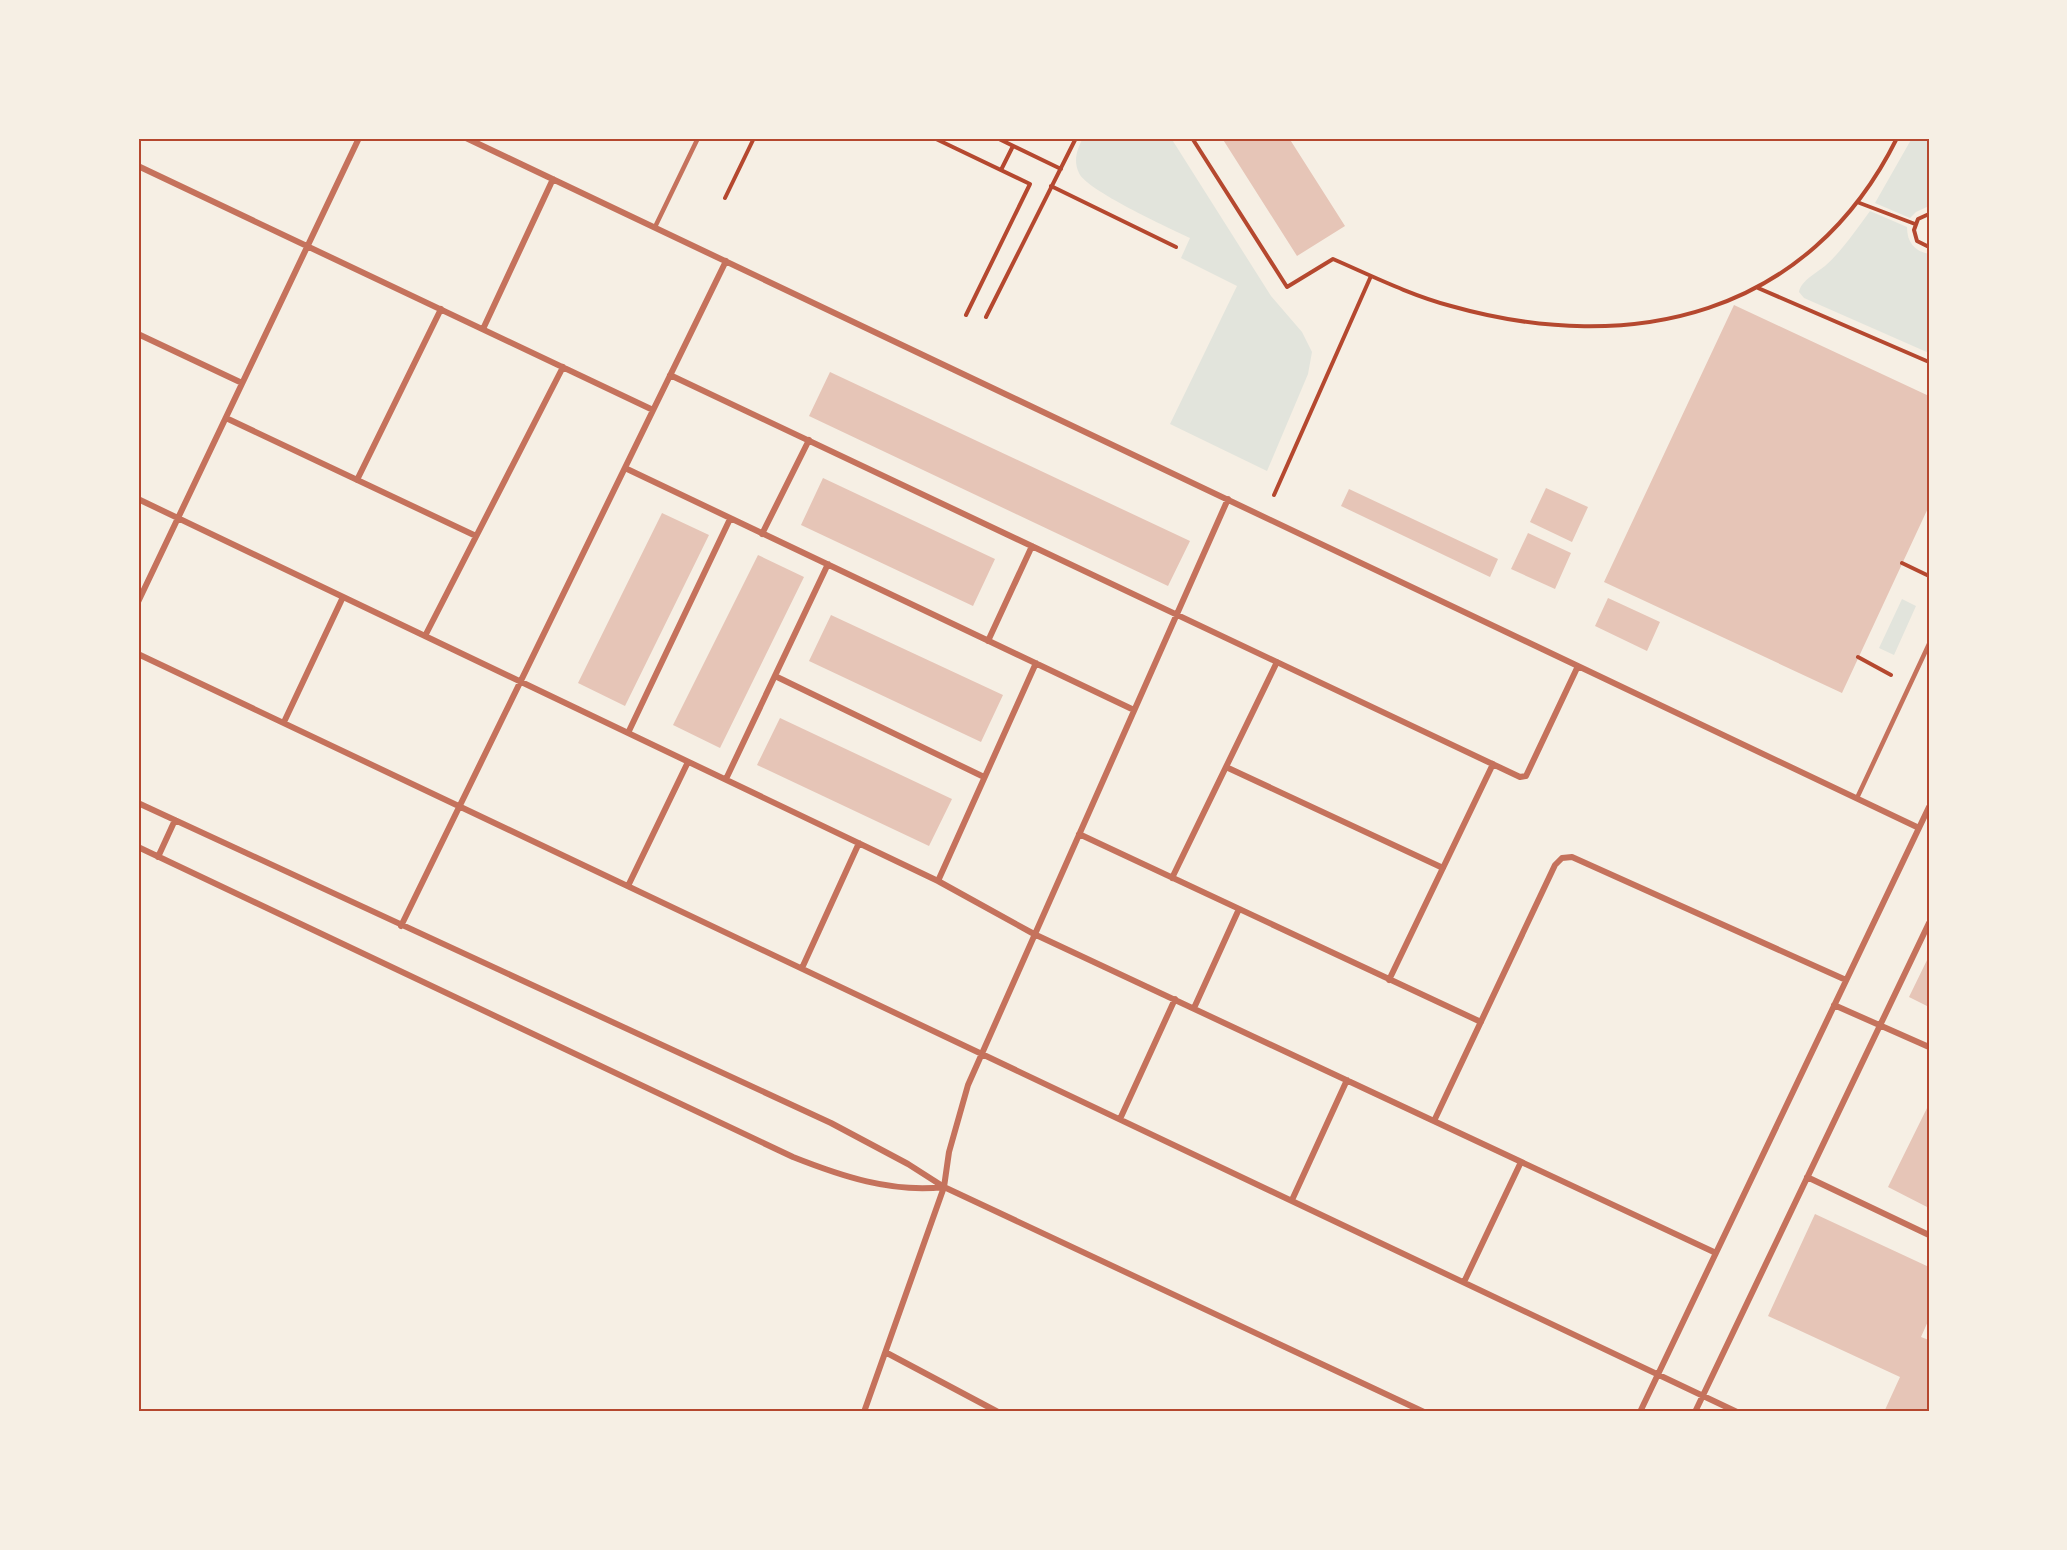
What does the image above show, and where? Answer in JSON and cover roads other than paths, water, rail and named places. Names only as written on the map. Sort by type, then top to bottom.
[{"type":"street","points":[[138,602],[358,138]]},
{"type":"street","points":[[466,138],[1919,828]]},
{"type":"street","points":[[138,166],[653,410]]},
{"type":"street","points":[[483,329],[553,179]]},
{"type":"street","points":[[401,926],[726,261]]},
{"type":"street","points":[[357,480],[441,309]]},
{"type":"street","points":[[138,334],[242,383]]},
{"type":"street","points":[[425,636],[563,367]]},
{"type":"street","points":[[670,375],[1520,777],[1526,776],[1578,666]]},
{"type":"street","points":[[226,418],[476,536]]},
{"type":"street","points":[[762,534],[809,440]]},
{"type":"street","points":[[625,468],[1134,710]]},
{"type":"street","points":[[138,499],[938,881],[1034,934],[1716,1253]]},
{"type":"street","points":[[864,1412],[887,1353],[944,1187],[957,1119],[981,1053],[1228,499]]},
{"type":"street","points":[[628,733],[730,519]]},
{"type":"street","points":[[988,641],[1032,546]]},
{"type":"street","points":[[726,779],[828,564]]},
{"type":"street","points":[[284,722],[343,597]]},
{"type":"street","points":[[138,654],[1737,1412]]},
{"type":"street","points":[[1172,878],[1277,662]]},
{"type":"street","points":[[938,881],[1036,663]]},
{"type":"street","points":[[775,676],[984,777]]},
{"type":"street","points":[[628,886],[688,762]]},
{"type":"street","points":[[1389,980],[1493,764]]},
{"type":"street","points":[[1226,767],[1443,868]]},
{"type":"street","points":[[138,803],[831,1123],[908,1164],[944,1187],[1424,1412]]},
{"type":"street","points":[[1640,1412],[1929,807]]},
{"type":"street","points":[[158,857],[175,820]]},
{"type":"street","points":[[1079,834],[1480,1022]]},
{"type":"street","points":[[802,968],[859,843]]},
{"type":"street","points":[[138,847],[793,1157],[855,1179],[888,1186],[920,1190],[944,1187]]},
{"type":"street","points":[[1434,1121],[1555,865],[1568,856],[1846,980]]},
{"type":"street","points":[[1194,1008],[1239,909]]},
{"type":"street","points":[[1695,1412],[1929,923]]},
{"type":"street","points":[[1120,1119],[1174,999]]},
{"type":"street","points":[[1834,1005],[1929,1047]]},
{"type":"street","points":[[1292,1200],[1347,1080]]},
{"type":"street","points":[[1464,1282],[1521,1162]]},
{"type":"street","points":[[1807,1177],[1929,1235]]},
{"type":"street","points":[[887,1353],[998,1412]]},
{"type":"lane","points":[[655,227],[698,138]]},
{"type":"lane","points":[[1857,798],[1929,644]]}]
